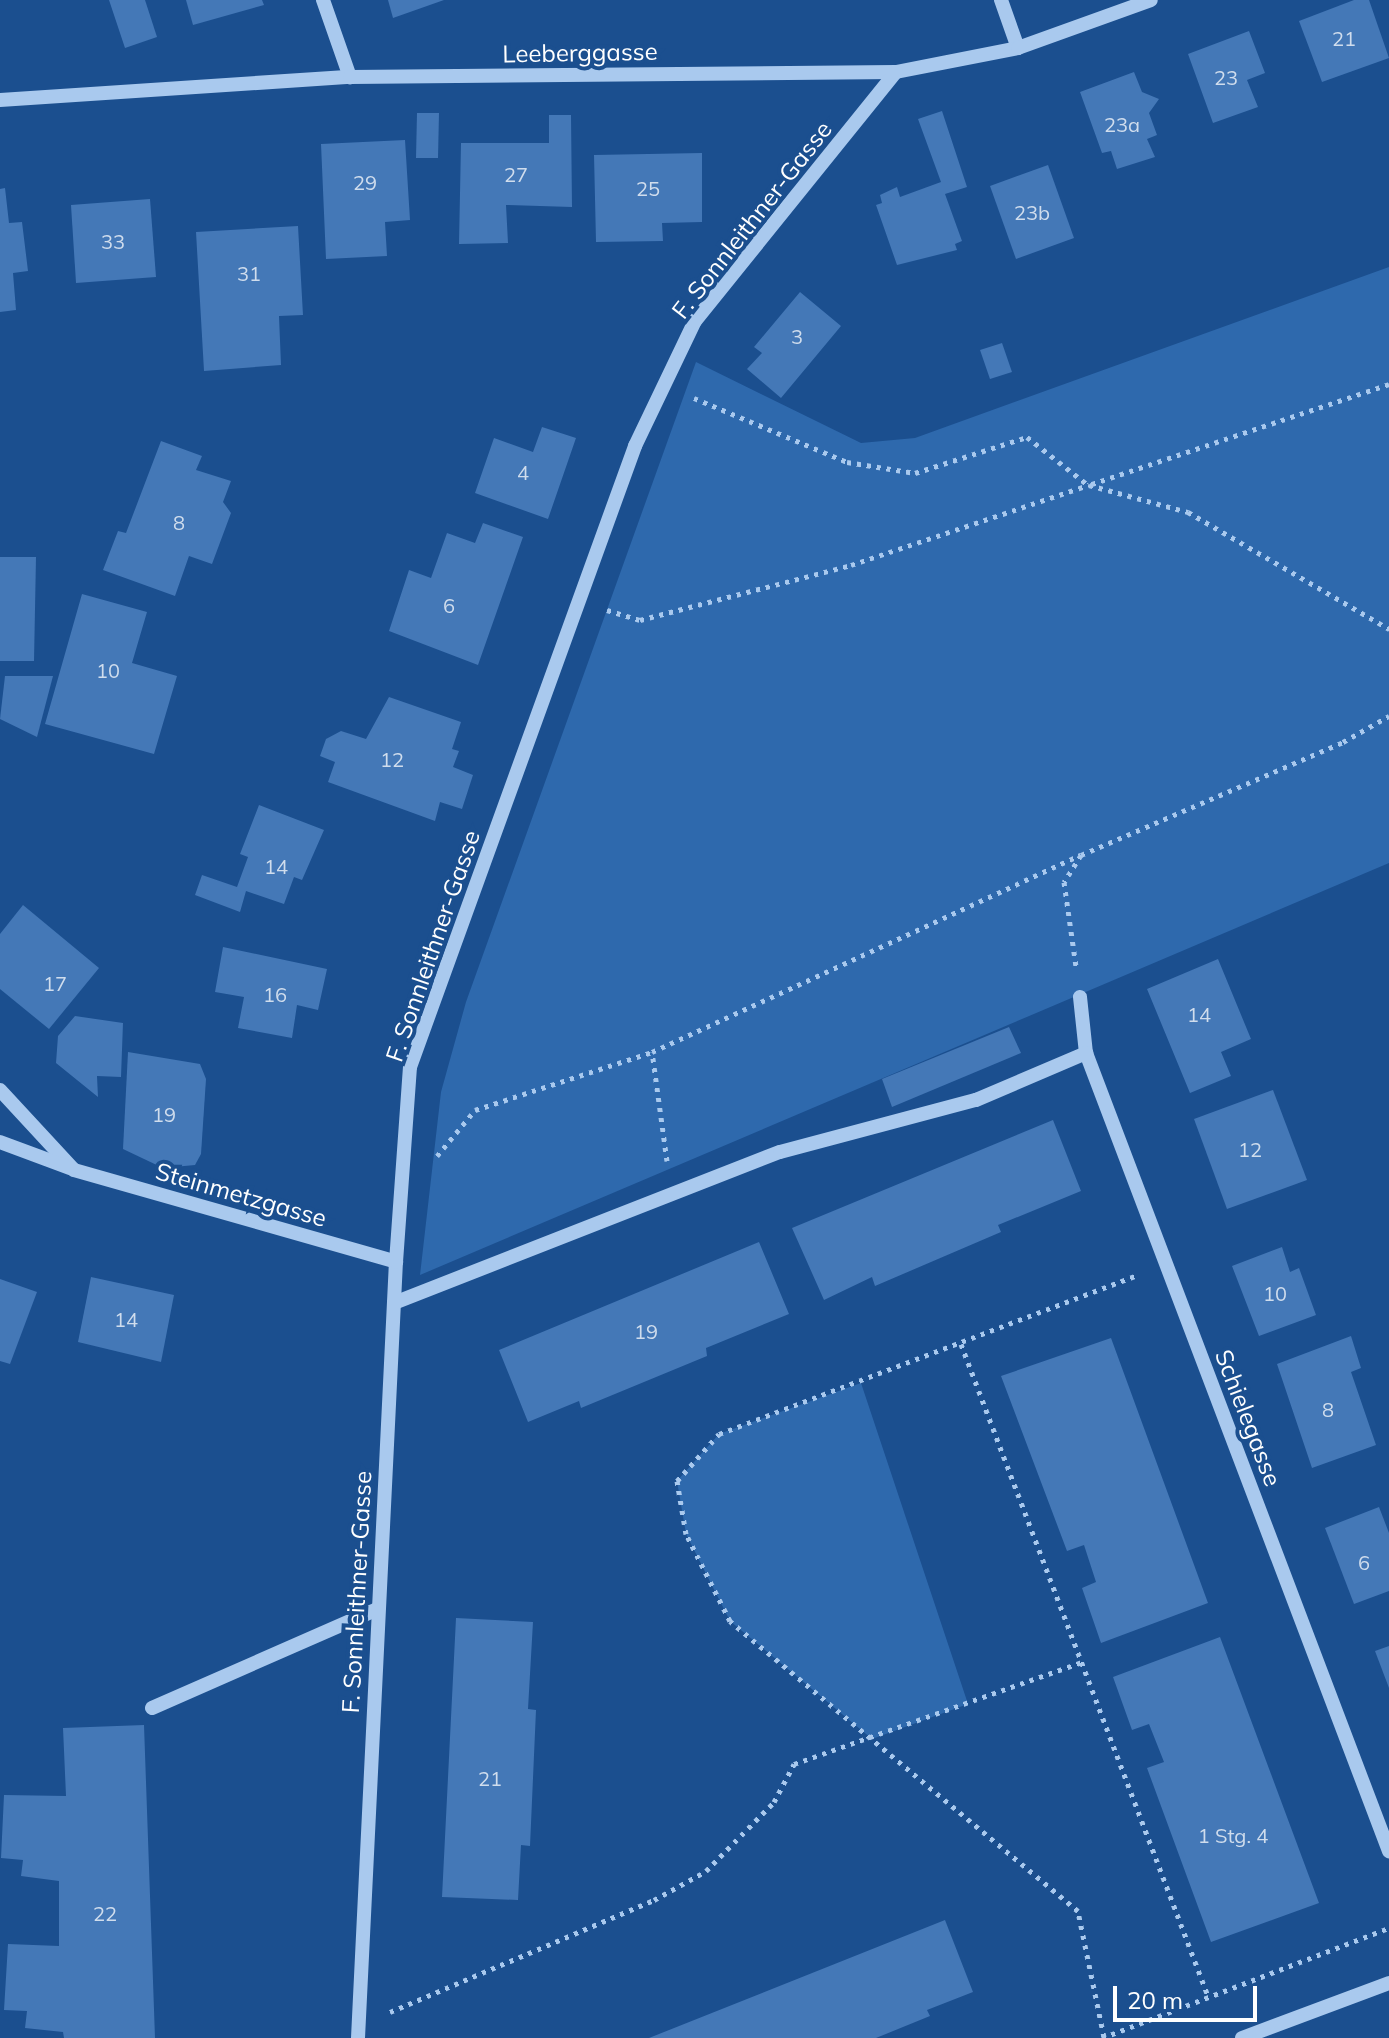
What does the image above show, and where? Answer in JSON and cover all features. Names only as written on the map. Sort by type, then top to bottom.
[{"type":"street","points":[[323,0],[350,77]]},
{"type":"street","points":[[1001,0],[1018,48]]},
{"type":"street","name":"Leeberggasse","points":[[0,100],[350,77],[896,72],[1018,48],[1151,0]]},
{"type":"street","name":"F. Sonnleithner-Gasse","points":[[358,2031],[396,1262],[410,1067],[635,446],[695,321],[896,72]]},
{"type":"street","name":"Schielegasse","points":[[1080,997],[1086,1053],[1389,1851]]},
{"type":"street","points":[[394,1303],[780,1152],[976,1100],[1086,1053]]},
{"type":"street","points":[[0,1090],[74,1170]]},
{"type":"street","name":"Steinmetzgasse","points":[[0,1142],[74,1170],[396,1262]]},
{"type":"street","points":[[152,1708],[378,1609]]},
{"type":"street","points":[[1242,2038],[1389,1983]]},
{"type":"path","points":[[579,601],[640,620],[851,565],[1389,384]]},
{"type":"path","points":[[664,385],[847,462],[915,473],[1027,437],[1089,485],[1188,512],[1389,629]]},
{"type":"path","points":[[403,1164],[433,1161],[475,1110],[652,1052],[1081,855],[1343,742],[1389,716]]},
{"type":"path","points":[[1080,997],[1064,882],[1081,855]]},
{"type":"path","points":[[652,1052],[672,1194]]},
{"type":"path","points":[[1166,1265],[719,1434],[677,1481],[686,1534],[730,1621],[1078,1911],[1103,2038],[1389,1928]]},
{"type":"path","points":[[961,1344],[1208,1996]]},
{"type":"path","points":[[358,2031],[654,1900],[706,1871],[774,1802],[794,1764],[872,1739],[1082,1662]]},
{"type":"shaded area","points":[[1389,267],[1389,863],[420,1275],[441,1092],[466,1002],[696,362],[861,443],[915,438]]},
{"type":"shaded area","points":[[861,1383],[968,1704],[872,1739],[730,1621],[686,1534],[677,1481],[719,1434]]},
{"type":"building","points":[[109,0],[145,0],[157,37],[125,48]]},
{"type":"building","points":[[186,0],[262,0],[264,5],[193,25]]},
{"type":"building","points":[[388,0],[444,0],[393,18]]},
{"type":"building","points":[[1354,0],[1369,0],[1389,58],[1322,82],[1299,21]]},
{"type":"building","points":[[1249,31],[1265,73],[1247,80],[1258,107],[1213,123],[1188,54]]},
{"type":"building","points":[[1134,72],[1142,92],[1159,99],[1149,113],[1157,135],[1147,139],[1155,157],[1117,169],[1111,151],[1102,153],[1080,92]]},
{"type":"building","points":[[942,111],[967,187],[945,194],[962,241],[955,244],[957,250],[897,265],[876,205],[882,203],[880,195],[897,187],[900,197],[941,182],[918,119]]},
{"type":"building","points":[[417,113],[439,113],[438,158],[416,158]]},
{"type":"building","points":[[549,115],[571,115],[572,207],[506,205],[508,243],[459,244],[461,143],[549,143]]},
{"type":"building","points":[[405,140],[410,220],[385,222],[387,256],[326,259],[321,144]]},
{"type":"building","points":[[702,153],[702,222],[662,223],[663,241],[596,242],[594,155]]},
{"type":"building","points":[[1048,165],[1074,238],[1016,259],[990,186]]},
{"type":"building","points":[[5,188],[9,223],[22,222],[28,271],[13,273],[16,310],[0,312],[0,189]]},
{"type":"building","points":[[150,199],[156,277],[76,283],[71,205]]},
{"type":"building","points":[[298,226],[303,315],[279,316],[281,365],[204,371],[196,232]]},
{"type":"building","points":[[800,292],[841,326],[781,398],[747,369],[762,353],[754,347]]},
{"type":"building","points":[[1002,343],[1012,372],[990,379],[980,350]]},
{"type":"building","points":[[542,427],[576,438],[548,519],[475,493],[494,438],[533,452]]},
{"type":"building","points":[[161,441],[202,456],[196,470],[231,481],[223,502],[231,513],[212,564],[189,556],[175,596],[103,570],[118,531],[126,533]]},
{"type":"building","points":[[483,523],[523,537],[478,665],[389,631],[409,570],[431,578],[447,533],[475,543]]},
{"type":"building","points":[[0,557],[36,557],[34,661],[0,661]]},
{"type":"building","points":[[82,594],[147,612],[132,663],[177,676],[154,754],[45,724]]},
{"type":"building","points":[[5,676],[53,676],[37,737],[0,719]]},
{"type":"building","points":[[389,697],[461,722],[452,749],[459,751],[453,767],[473,775],[462,809],[440,802],[435,821],[328,782],[335,762],[320,756],[326,739],[341,731],[366,739]]},
{"type":"building","points":[[259,805],[324,830],[302,880],[294,877],[284,904],[246,891],[240,912],[195,895],[202,875],[237,887],[248,857],[240,854]]},
{"type":"building","points":[[23,905],[99,968],[49,1029],[0,989],[0,934]]},
{"type":"building","points":[[223,947],[327,969],[318,1010],[297,1005],[292,1038],[238,1028],[244,997],[215,992]]},
{"type":"building","points":[[1218,959],[1251,1039],[1221,1052],[1231,1076],[1190,1093],[1147,989]]},
{"type":"building","points":[[75,1016],[123,1023],[121,1077],[97,1076],[98,1097],[56,1063],[58,1036]]},
{"type":"building","points":[[1009,1027],[1021,1053],[892,1107],[882,1079]]},
{"type":"building","points":[[128,1052],[200,1064],[206,1079],[201,1154],[195,1165],[163,1168],[123,1149]]},
{"type":"building","points":[[1273,1090],[1307,1180],[1227,1209],[1194,1119]]},
{"type":"building","points":[[1053,1120],[1081,1191],[998,1225],[1001,1232],[875,1286],[872,1277],[824,1300],[792,1228]]},
{"type":"building","points":[[759,1242],[789,1314],[706,1348],[707,1356],[581,1408],[579,1401],[528,1422],[499,1350]]},
{"type":"building","points":[[1282,1247],[1290,1272],[1299,1268],[1316,1315],[1259,1336],[1232,1266]]},
{"type":"building","points":[[91,1277],[174,1295],[161,1362],[78,1342]]},
{"type":"building","points":[[0,1279],[37,1292],[10,1364],[0,1361]]},
{"type":"building","points":[[1351,1336],[1361,1368],[1351,1372],[1376,1445],[1312,1468],[1277,1364]]},
{"type":"building","points":[[1111,1338],[1208,1603],[1101,1643],[1082,1588],[1096,1582],[1084,1545],[1067,1551],[1001,1376]]},
{"type":"building","points":[[1379,1507],[1389,1533],[1389,1591],[1354,1604],[1325,1528]]},
{"type":"building","points":[[456,1618],[533,1622],[528,1709],[536,1710],[530,1846],[521,1845],[518,1900],[442,1897]]},
{"type":"building","points":[[1220,1637],[1319,1903],[1211,1942],[1147,1768],[1164,1762],[1149,1724],[1132,1730],[1113,1677]]},
{"type":"building","points":[[1389,1646],[1389,1688],[1375,1651]]},
{"type":"building","points":[[144,1725],[155,2038],[64,2038],[63,2032],[25,2028],[27,2011],[4,2010],[8,1944],[59,1946],[59,1881],[21,1876],[23,1860],[1,1858],[4,1795],[66,1796],[63,1728]]},
{"type":"building","points":[[945,1920],[973,1992],[927,2010],[930,2016],[876,2038],[649,2038]]}]
